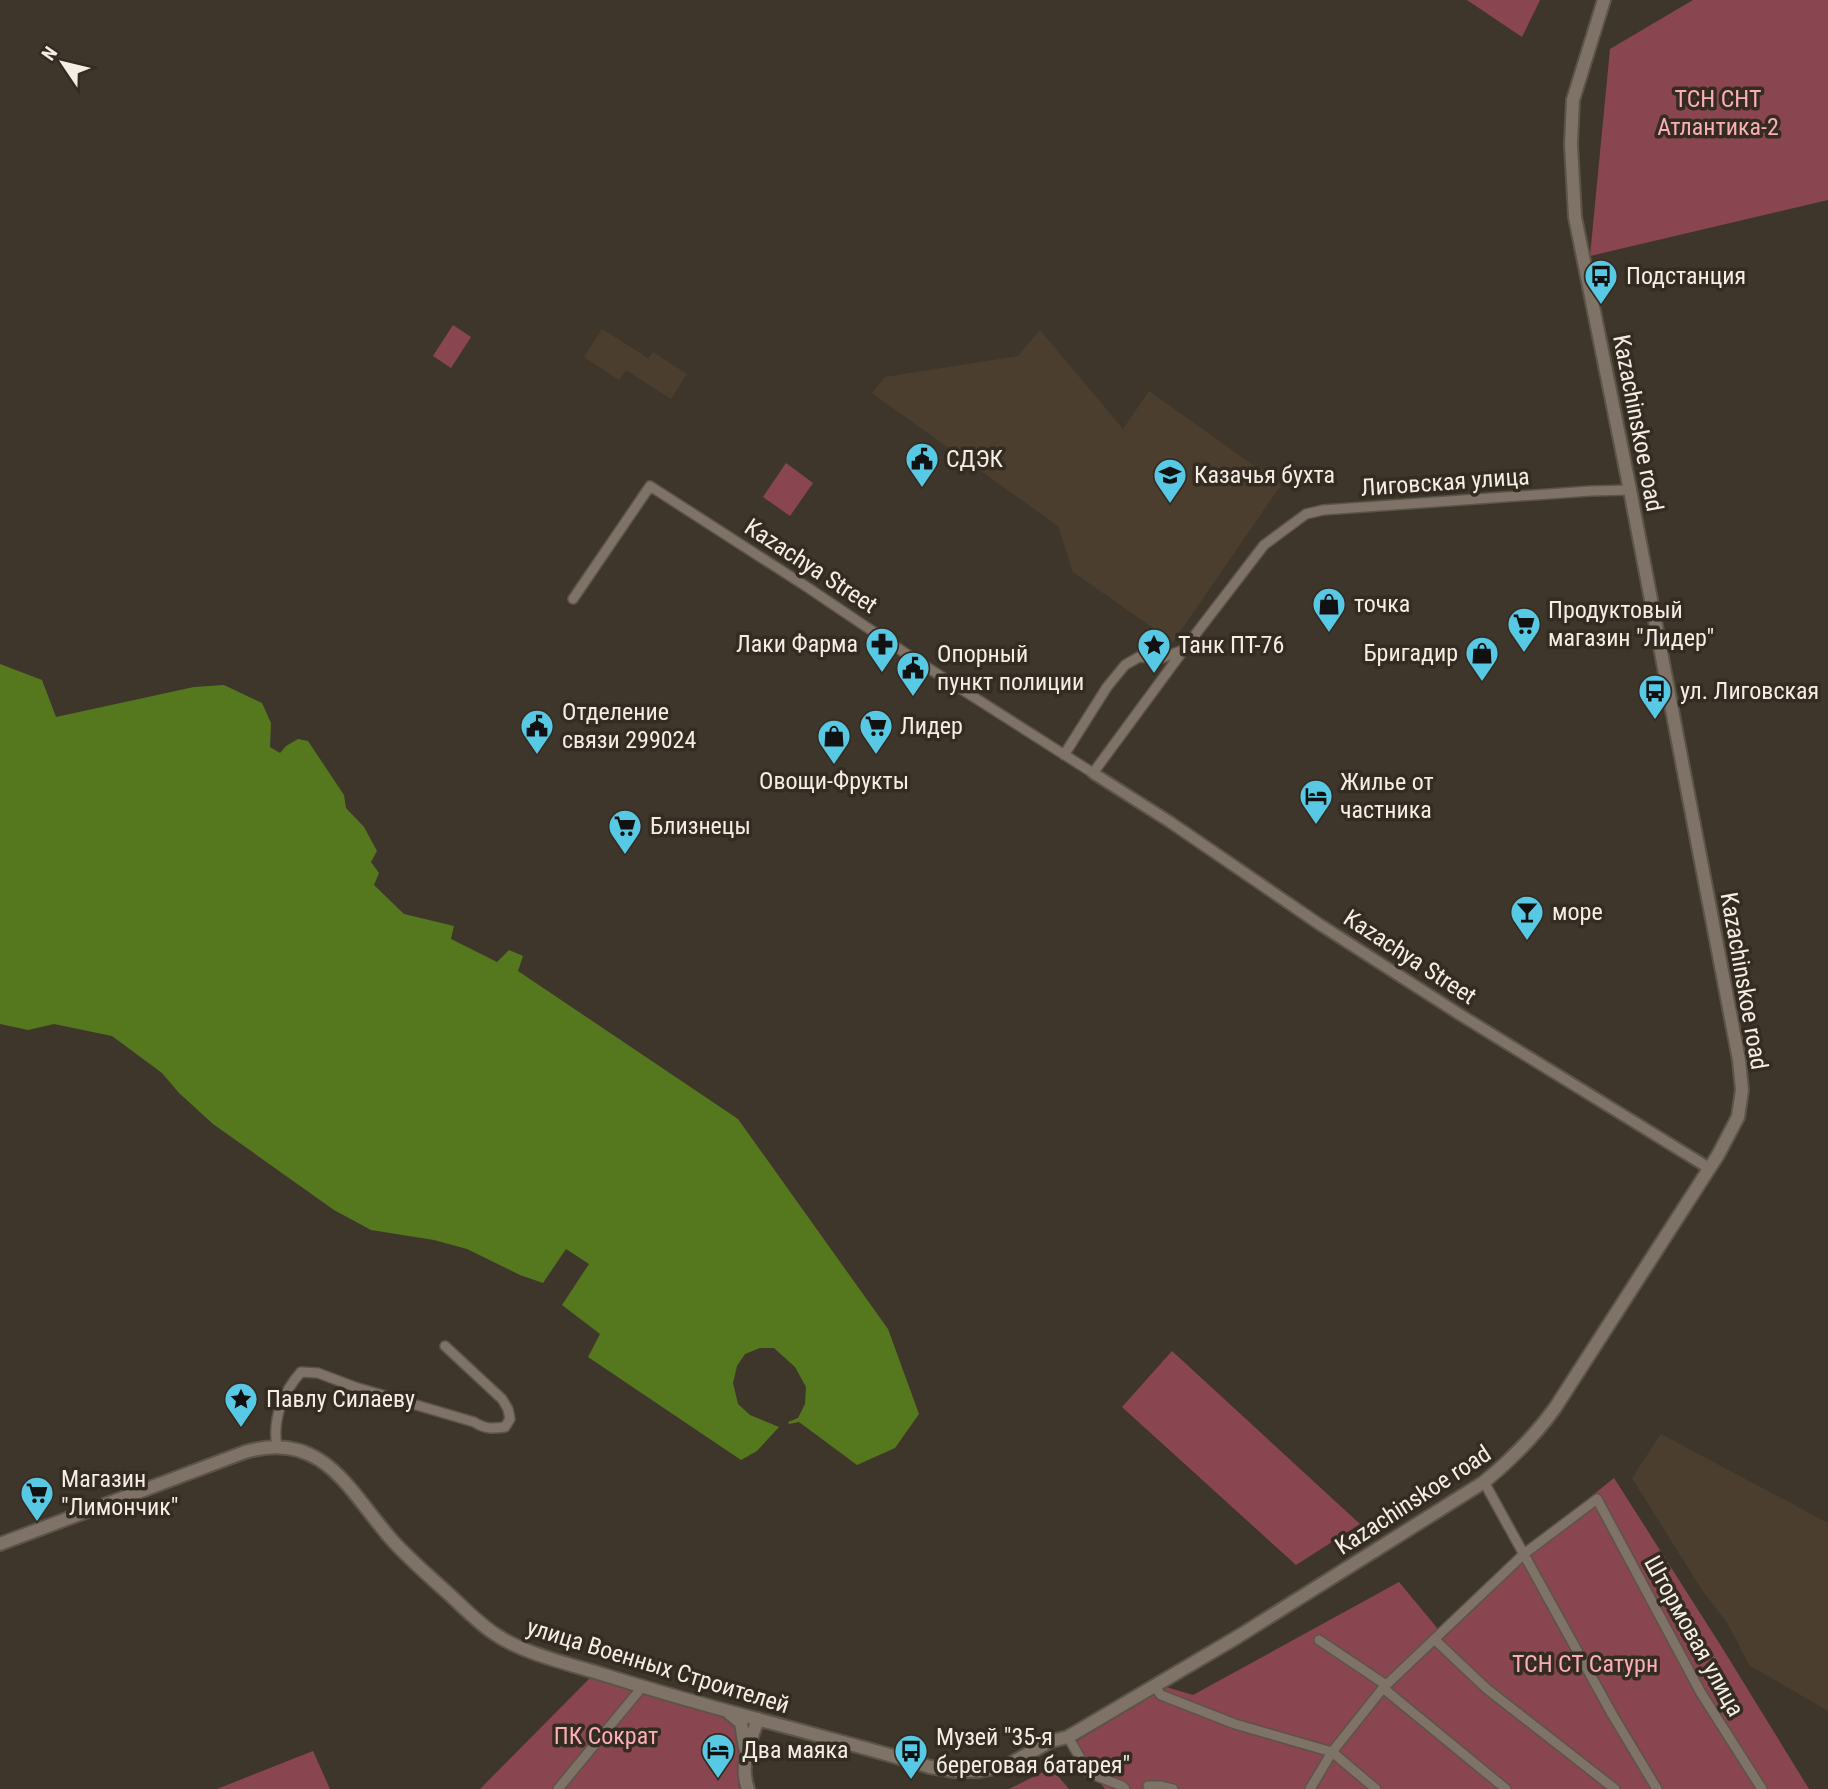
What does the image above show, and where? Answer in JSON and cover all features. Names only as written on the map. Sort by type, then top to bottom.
[{"type":"main road","name":"Kazachinskoe road","points":[[1051,1741],[1068,1737],[1239,1636],[1484,1482],[1513,1458],[1537,1433],[1555,1408],[1718,1155],[1738,1117],[1742,1090],[1739,1060],[1575,217],[1571,133],[1573,100],[1604,0]]},
{"type":"main road","name":"улица Военных Строителей","points":[[0,1544],[245,1452],[277,1446],[293,1447],[307,1452],[344,1480],[393,1541],[473,1617],[499,1637],[522,1649],[930,1767],[979,1771],[1006,1766],[1051,1741]]},
{"type":"main road","points":[[723,1709],[741,1723],[748,1789]]},
{"type":"main road","points":[[745,1756],[758,1719]]},
{"type":"main road","points":[[745,1756],[761,1734],[787,1727]]},
{"type":"street","name":"Kazachya Street","points":[[573,599],[650,486],[1064,755]]},
{"type":"street","name":"Лиговская улица","points":[[1093,774],[1264,545],[1306,514],[1324,510],[1630,490]]},
{"type":"street","points":[[1093,774],[1064,755],[1107,687],[1125,665],[1139,657],[1162,658],[1184,649]]},
{"type":"street","name":"Kazachya Street","points":[[1093,774],[1170,822],[1319,924],[1709,1168]]},
{"type":"street","points":[[277,1446],[277,1416],[293,1381],[301,1372],[318,1373],[361,1389],[474,1422],[483,1428],[505,1427],[510,1419],[502,1399],[445,1346]]},
{"type":"street","points":[[1484,1482],[1653,1788]]},
{"type":"street","name":"Штормовая улица","points":[[1524,1554],[1597,1499],[1701,1693],[1762,1789]]},
{"type":"street","points":[[1310,1789],[1332,1752],[1384,1687],[1524,1554]]},
{"type":"street","points":[[1434,1639],[1487,1689],[1615,1789]]},
{"type":"street","points":[[1319,1640],[1384,1687],[1506,1789]]},
{"type":"street","points":[[558,1789],[643,1686]]},
{"type":"street","points":[[1154,1686],[1161,1695],[1235,1724],[1332,1752],[1376,1789]]},
{"type":"street","points":[[1068,1737],[1089,1773],[1125,1789]]},
{"type":"street","points":[[1148,1786],[1173,1789]]},
{"type":"shaded area","points":[[602,329],[648,358],[653,352],[687,374],[671,399],[626,370],[619,380],[584,357]]},
{"type":"shaded area","points":[[1040,330],[1123,429],[1149,391],[1281,485],[1173,642],[1073,572],[1058,526],[872,393],[885,377],[1018,356]]},
{"type":"shaded area","points":[[0,664],[42,680],[56,717],[194,687],[224,685],[262,703],[271,723],[270,747],[280,753],[298,739],[308,741],[344,795],[346,808],[364,827],[377,851],[371,862],[379,873],[374,885],[404,914],[454,926],[451,939],[497,962],[509,950],[523,956],[518,971],[738,1119],[888,1329],[919,1414],[895,1448],[857,1465],[799,1422],[789,1424],[788,1422],[798,1418],[805,1404],[806,1387],[795,1367],[774,1348],[760,1348],[745,1354],[737,1366],[733,1383],[738,1404],[750,1415],[779,1427],[757,1451],[741,1460],[588,1357],[600,1334],[562,1305],[589,1264],[566,1249],[543,1283],[467,1249],[434,1240],[371,1230],[334,1210],[213,1124],[179,1093],[162,1073],[112,1036],[54,1024],[28,1030],[0,1024]]},
{"type":"shaded area","points":[[1661,1434],[1828,1523],[1828,1711],[1749,1665],[1728,1624],[1702,1590],[1632,1478]]},
{"type":"green space","points":[[1467,0],[1540,0],[1522,37]]},
{"type":"green space","name":"ТСН СНТ Атлантика-2","points":[[1693,0],[1828,0],[1828,200],[1590,256],[1610,49]]},
{"type":"green space","points":[[453,325],[471,337],[451,368],[433,356]]},
{"type":"green space","points":[[786,463],[813,483],[790,516],[763,497]]},
{"type":"green space","points":[[1172,1351],[1360,1524],[1296,1565],[1122,1407]]},
{"type":"green space","name":"ТСН СТ Сатурн","points":[[1614,1478],[1809,1789],[1105,1789],[1069,1746],[1166,1687],[1193,1695],[1399,1582],[1438,1629],[1520,1554]]},
{"type":"green space","name":"ПК Сократ","points":[[591,1677],[751,1724],[743,1747],[738,1784],[740,1789],[480,1789]]},
{"type":"green space","points":[[313,1751],[330,1789],[217,1789]]},
{"type":"green space","points":[[1051,1768],[1069,1789],[1009,1789]]},
{"type":"place","name":"Подстанция","points":[[1601,306]]},
{"type":"place","name":"СДЭК","points":[[922,489]]},
{"type":"place","name":"Казачья бухта","points":[[1170,505]]},
{"type":"place","name":"точка","points":[[1329,634]]},
{"type":"place","name":"Продуктовый магазин \"Лидер\"","points":[[1524,654]]},
{"type":"place","name":"Лаки Фарма","points":[[882,674]]},
{"type":"place","name":"Танк ПТ-76","points":[[1154,675]]},
{"type":"place","name":"Бригадир","points":[[1482,683]]},
{"type":"place","name":"Опорный пункт полиции","points":[[913,698]]},
{"type":"place","name":"ул. Лиговская","points":[[1655,721]]},
{"type":"place","name":"Отделение связи 299024","points":[[537,756]]},
{"type":"place","name":"Лидер","points":[[876,756]]},
{"type":"place","name":"Овощи-Фрукты","points":[[834,766]]},
{"type":"place","name":"Жилье от частника","points":[[1316,826]]},
{"type":"place","name":"Близнецы","points":[[625,856]]},
{"type":"place","name":"море","points":[[1527,942]]},
{"type":"place","name":"Павлу Силаеву","points":[[241,1429]]},
{"type":"place","name":"Магазин \"Лимончик\"","points":[[37,1523]]},
{"type":"place","name":"Два маяка","points":[[718,1780]]},
{"type":"place","name":"Музей \"35-я береговая батарея\"","points":[[911,1781]]}]
